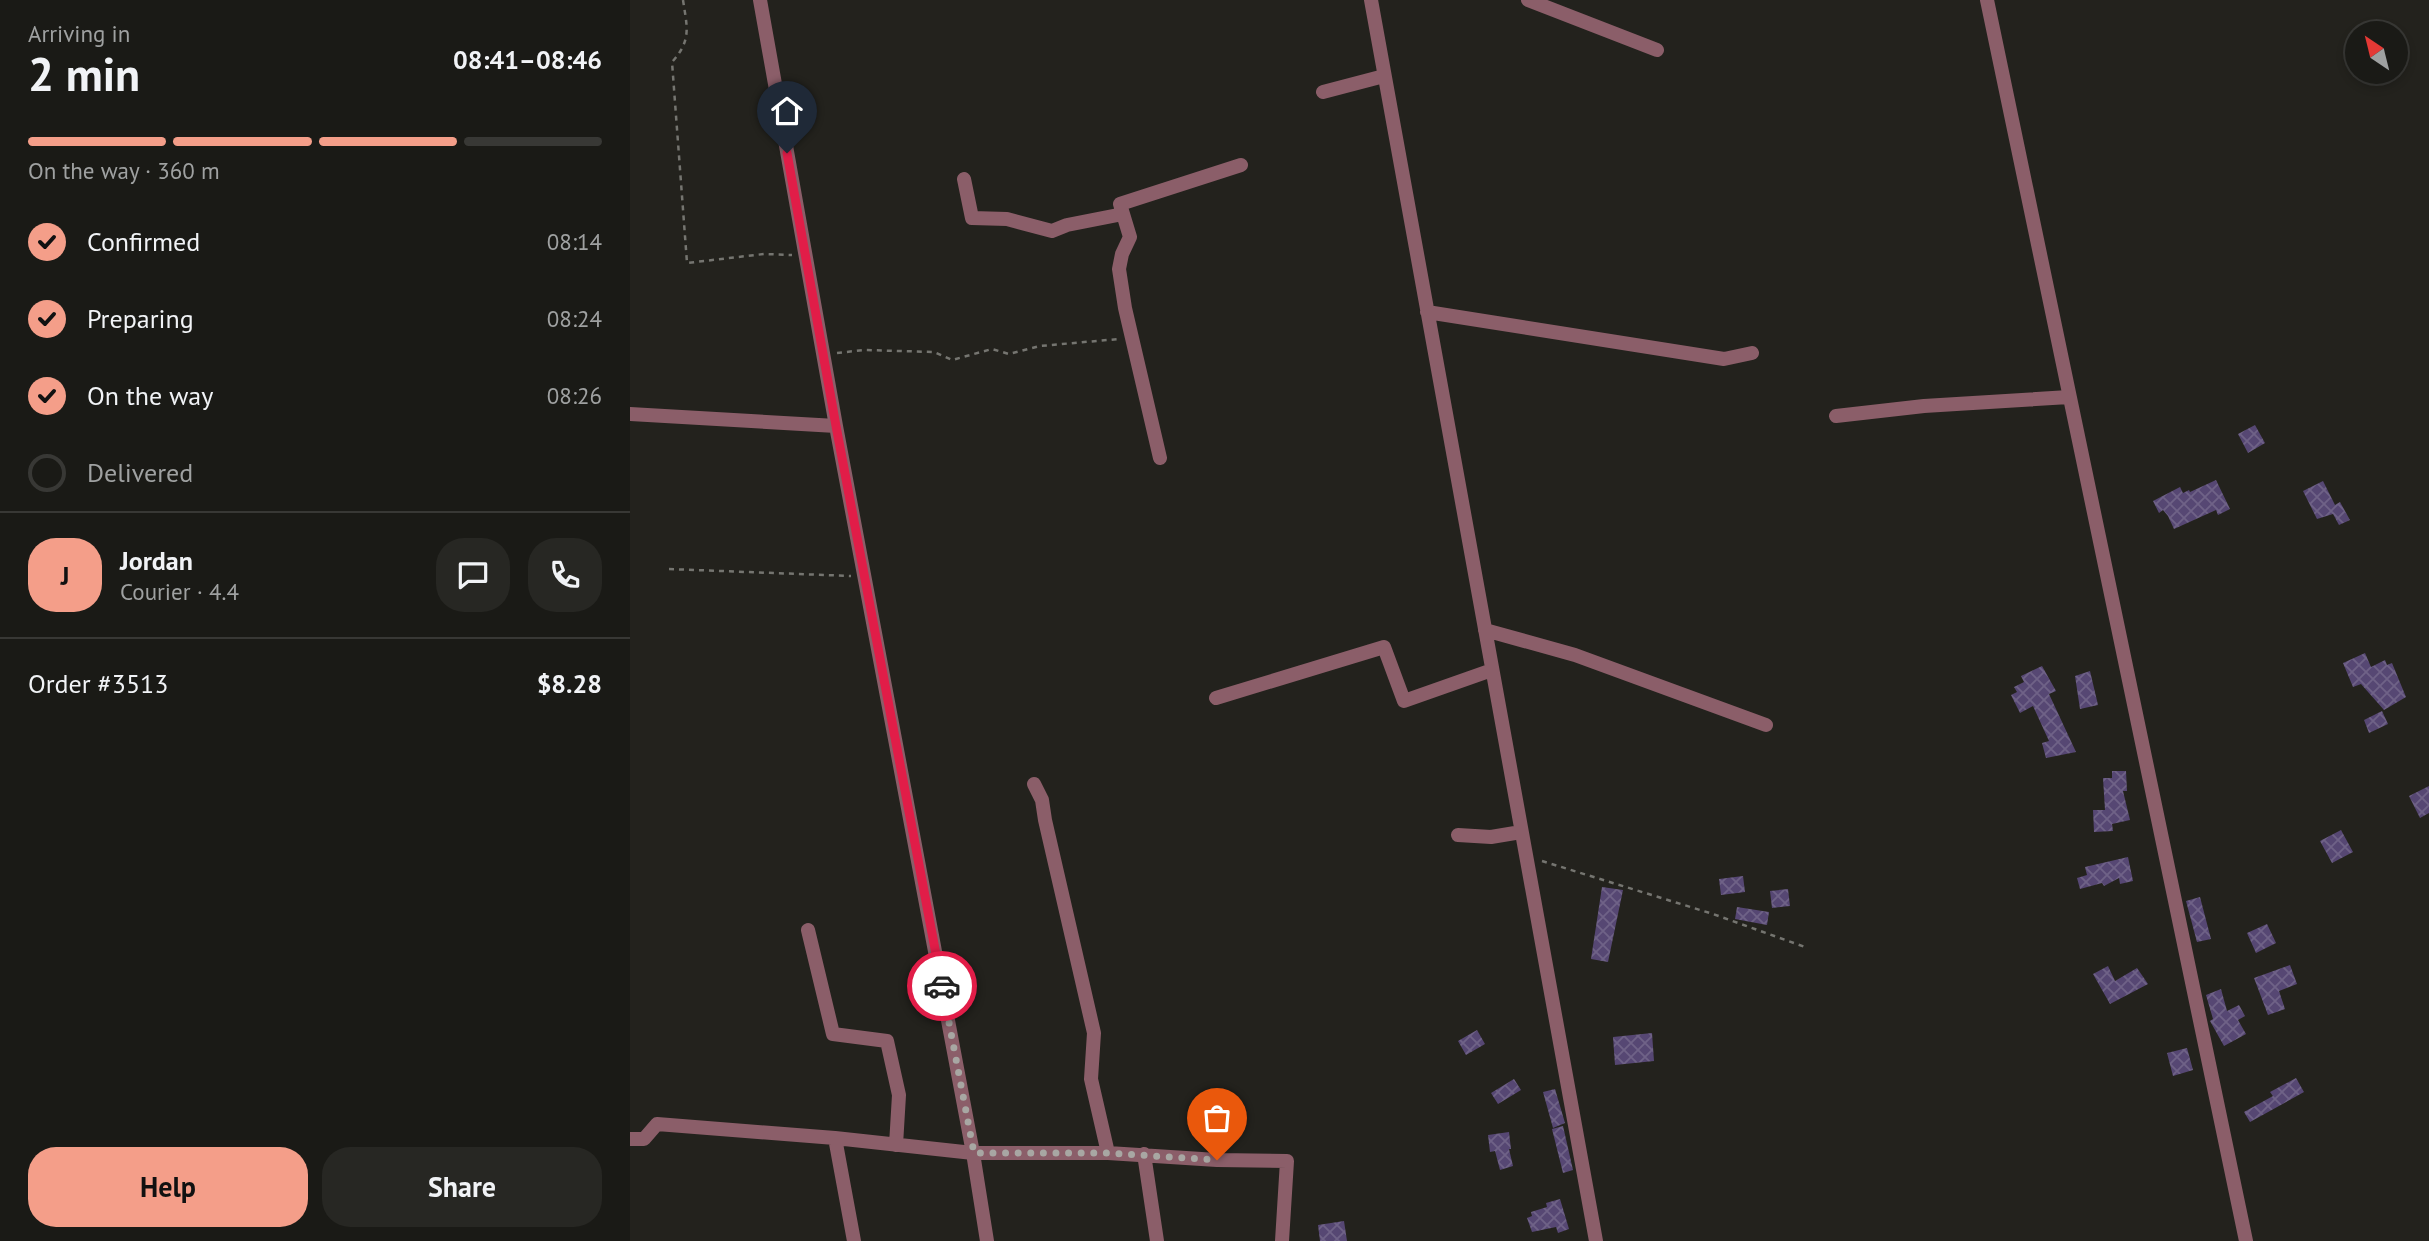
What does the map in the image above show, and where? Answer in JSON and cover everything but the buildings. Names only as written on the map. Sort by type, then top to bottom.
[{"type":"street","points":[[760,0],[836,426],[974,1153],[987,1241]]},
{"type":"street","points":[[1371,0],[1596,1241]]},
{"type":"street","points":[[1528,0],[1657,50]]},
{"type":"street","points":[[1987,0],[2246,1241]]},
{"type":"street","points":[[1323,92],[1384,76]]},
{"type":"street","points":[[1160,458],[1119,269],[1130,237],[1120,204],[1241,165]]},
{"type":"street","points":[[964,178],[972,218],[1007,219],[1052,231],[1068,225],[1123,214]]},
{"type":"street","points":[[1427,312],[1724,359],[1752,353]]},
{"type":"street","points":[[1836,416],[1924,406],[2069,397]]},
{"type":"street","points":[[630,414],[836,426]]},
{"type":"street","points":[[1485,630],[1575,655],[1766,725]]},
{"type":"street","points":[[1216,698],[1384,647],[1404,701],[1492,670]]},
{"type":"street","points":[[1034,784],[1042,800],[1094,1033],[1091,1079],[1108,1153]]},
{"type":"street","points":[[1458,835],[1491,837],[1521,832]]},
{"type":"street","points":[[808,930],[833,1034],[887,1041],[899,1095],[897,1145]]},
{"type":"street","points":[[630,1139],[644,1139],[657,1124],[835,1138],[974,1153],[1108,1153],[1217,1160],[1287,1161],[1282,1241]]},
{"type":"street","points":[[835,1138],[854,1241]]},
{"type":"street","points":[[1144,1154],[1157,1241]]},
{"type":"path","points":[[683,0],[688,35],[682,51],[672,62],[687,263],[764,254],[805,256]]},
{"type":"path","points":[[823,355],[864,350],[934,352],[952,360],[992,349],[1009,354],[1040,346],[1132,338]]},
{"type":"path","points":[[669,569],[864,576]]},
{"type":"path","points":[[1526,856],[1713,914],[1805,947]]},
{"type":"way so far","points":[[942,986],[974,1153],[1144,1154],[1217,1160]]},
{"type":"route","points":[[787,153],[942,986]]}]
